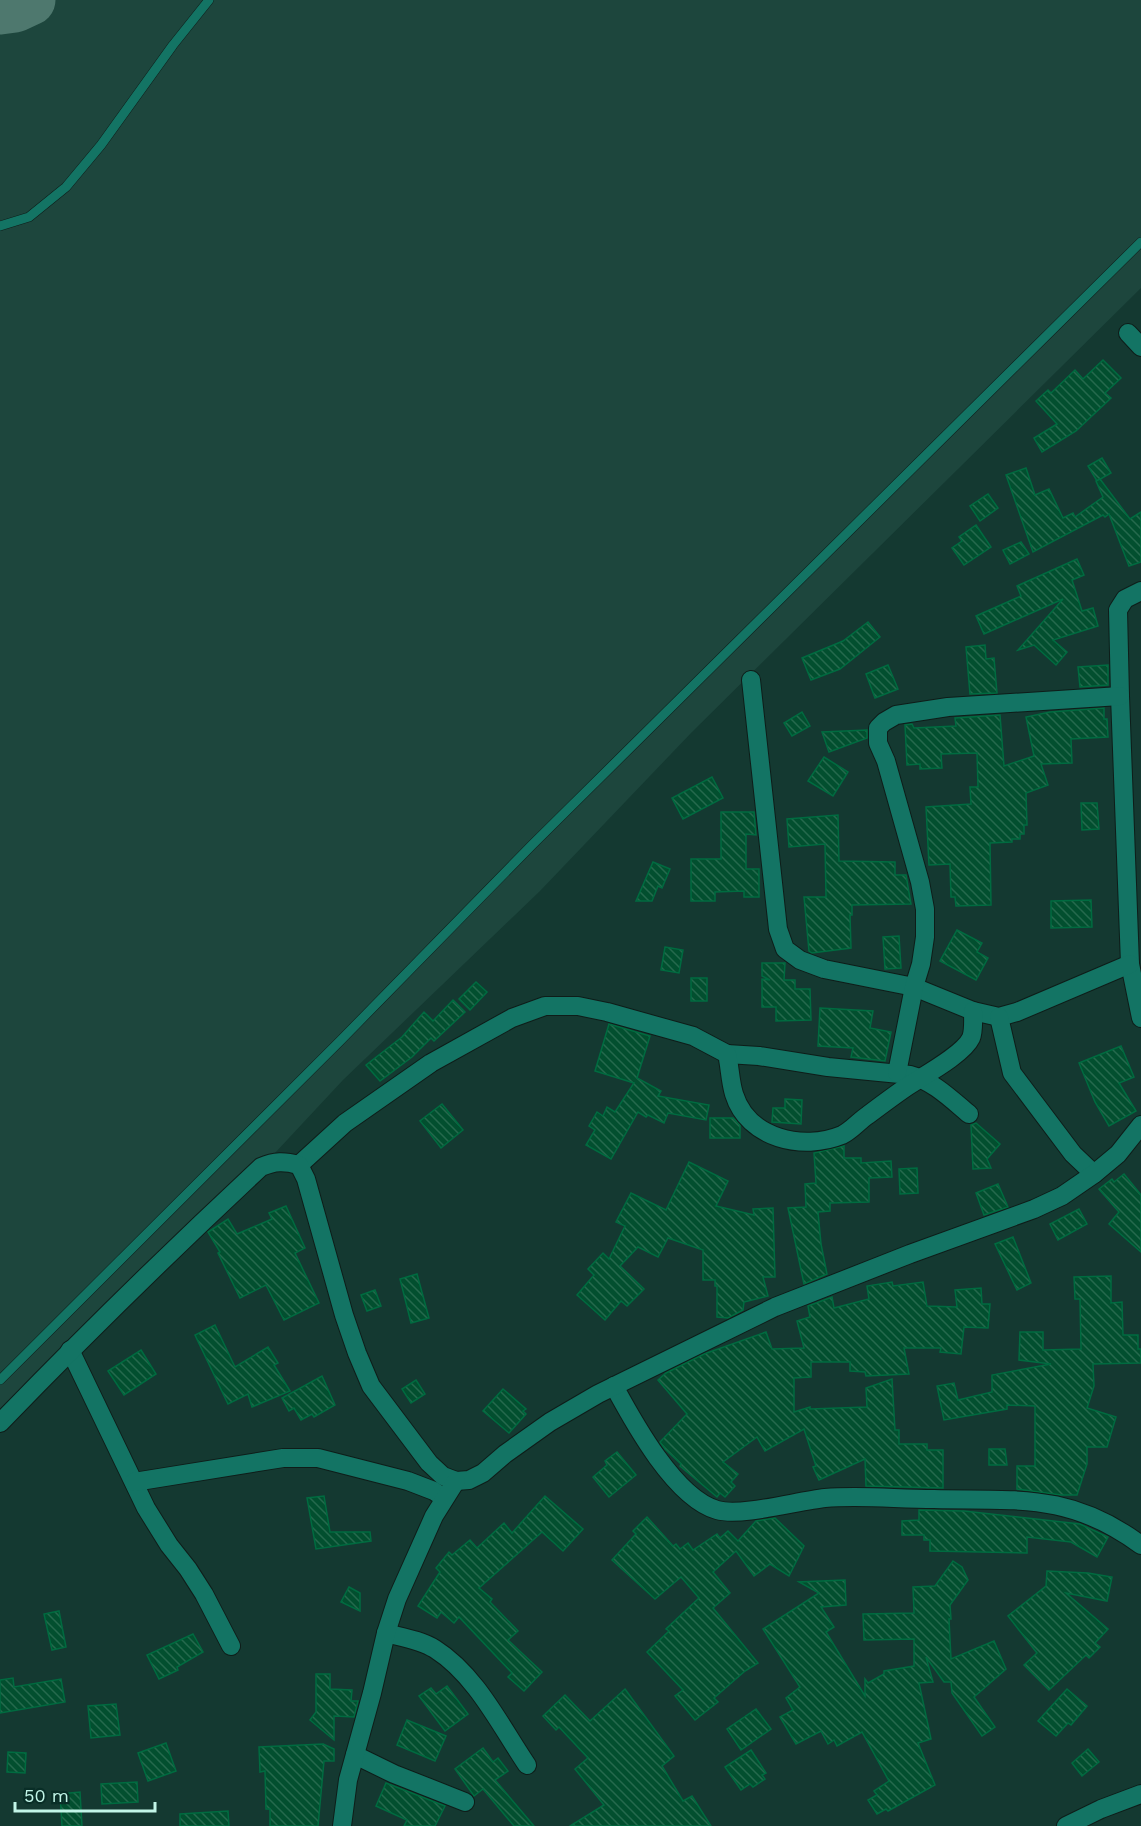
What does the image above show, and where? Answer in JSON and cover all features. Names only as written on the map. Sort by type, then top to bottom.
[{"type":"street","points":[[1128,333],[1141,347]]},
{"type":"street","points":[[1141,591],[1125,599],[1118,610],[1130,964],[1141,1018]]},
{"type":"street","points":[[751,680],[778,928],[785,949],[800,960],[824,969],[914,987],[973,1011],[999,1017],[1017,1012],[1130,964]]},
{"type":"street","points":[[897,1073],[923,946],[925,909],[920,882],[886,761],[878,743],[878,728],[896,715],[948,707],[1120,696]]},
{"type":"street","points":[[299,1165],[345,1123],[431,1063],[512,1018],[544,1006],[578,1006],[608,1012],[693,1036],[727,1053],[836,1068],[897,1073],[921,1078],[969,1114]]},
{"type":"street","points":[[727,1053],[734,1094],[746,1115],[759,1128],[772,1136],[790,1141],[816,1141],[844,1134],[954,1055],[970,1039],[973,1011]]},
{"type":"street","points":[[999,1017],[1012,1073],[1073,1154],[1094,1174]]},
{"type":"street","points":[[299,1165],[311,1197],[344,1315],[371,1386],[429,1463],[443,1476],[456,1481],[469,1480],[483,1473],[550,1422],[614,1386],[775,1307],[1034,1209],[1062,1196],[1118,1154],[1141,1125]]},
{"type":"street","points":[[0,1423],[70,1350],[261,1167],[273,1162],[299,1165]]},
{"type":"street","points":[[70,1350],[147,1508],[169,1545],[204,1594],[231,1646]]},
{"type":"street","points":[[614,1386],[638,1431],[678,1483],[698,1500],[717,1510],[742,1511],[824,1498],[1019,1499],[1074,1509],[1100,1519],[1141,1545]]},
{"type":"street","points":[[134,1482],[283,1458],[318,1458],[408,1481],[434,1491],[444,1498]]},
{"type":"street","points":[[342,1826],[348,1780],[386,1633],[408,1570],[444,1498],[456,1481]]},
{"type":"street","points":[[386,1633],[433,1648],[452,1662],[470,1680],[527,1765]]},
{"type":"street","points":[[355,1755],[394,1774],[465,1802]]},
{"type":"street","points":[[1066,1826],[1101,1809],[1141,1794]]},
{"type":"lane","points":[[0,226],[29,217],[66,187],[101,145],[173,45],[209,0]]},
{"type":"lane","points":[[0,1380],[277,1104],[532,845],[1141,242]]},
{"type":"shaded area","points":[[0,0],[1141,0],[1141,288],[692,732],[540,891],[343,1080],[222,1210],[0,1431]]},
{"type":"building","points":[[1103,360],[1121,378],[1105,393],[1111,398],[1076,431],[1042,452],[1034,438],[1057,424],[1036,401],[1048,390],[1051,393],[1075,370],[1083,379]]},
{"type":"building","points":[[1102,458],[1111,473],[1097,481],[1088,466]]},
{"type":"building","points":[[1026,468],[1035,495],[1049,489],[1063,518],[1073,513],[1075,517],[1103,497],[1096,481],[1100,479],[1130,519],[1141,512],[1141,562],[1129,566],[1109,514],[1033,552],[1006,475]]},
{"type":"building","points":[[988,494],[998,508],[980,521],[970,506]]},
{"type":"building","points":[[976,525],[991,547],[964,565],[952,548],[962,541],[959,537]]},
{"type":"building","points":[[1021,542],[1029,554],[1010,564],[1003,550]]},
{"type":"building","points":[[1077,559],[1084,575],[1072,580],[1082,611],[1093,608],[1098,626],[1053,640],[1067,652],[1056,665],[1034,645],[1018,650],[1063,599],[984,634],[976,616],[1021,596],[1017,586]]},
{"type":"building","points":[[868,622],[880,637],[840,669],[811,680],[802,658],[843,641]]},
{"type":"building","points":[[985,645],[986,659],[994,658],[997,693],[970,694],[966,647]]},
{"type":"building","points":[[888,665],[898,689],[875,698],[866,674]]},
{"type":"building","points":[[1108,665],[1108,685],[1080,687],[1078,667]]},
{"type":"building","points":[[1104,708],[1108,737],[1071,739],[1072,763],[1041,764],[1048,785],[1026,793],[1027,825],[1024,825],[1024,834],[1020,834],[1020,839],[1012,839],[1012,842],[990,843],[991,905],[956,906],[955,897],[951,897],[950,864],[929,865],[926,807],[971,804],[970,787],[978,787],[977,753],[941,754],[942,768],[920,769],[920,764],[907,765],[905,725],[912,724],[914,728],[956,726],[955,718],[1000,715],[1004,766],[1034,756],[1026,717],[1050,712]]},
{"type":"building","points":[[802,712],[810,726],[792,736],[784,723]]},
{"type":"building","points":[[867,730],[867,738],[829,752],[822,732]]},
{"type":"building","points":[[824,757],[848,772],[833,796],[808,781]]},
{"type":"building","points":[[712,777],[723,798],[683,819],[672,798]]},
{"type":"building","points":[[1081,803],[1097,803],[1099,829],[1082,830]]},
{"type":"building","points":[[721,812],[754,812],[756,835],[746,834],[746,869],[759,869],[759,897],[744,897],[744,891],[715,892],[715,901],[691,901],[691,859],[721,859]]},
{"type":"building","points":[[838,815],[839,861],[895,862],[895,875],[906,875],[911,904],[852,905],[851,948],[812,953],[809,951],[804,897],[826,897],[825,844],[789,847],[787,819]]},
{"type":"building","points":[[653,862],[670,869],[662,888],[658,886],[652,901],[636,901]]},
{"type":"building","points":[[1091,900],[1092,927],[1051,928],[1051,901]]},
{"type":"building","points":[[957,930],[982,943],[977,952],[988,958],[976,980],[940,961]]},
{"type":"building","points":[[899,936],[901,968],[885,969],[883,937]]},
{"type":"building","points":[[665,947],[683,950],[679,973],[661,970]]},
{"type":"building","points":[[762,963],[785,963],[784,980],[795,980],[795,989],[810,989],[811,1020],[776,1021],[776,1007],[762,1007],[762,979],[770,980],[762,976]]},
{"type":"building","points":[[691,978],[707,978],[707,1001],[691,1001]]},
{"type":"building","points":[[476,982],[487,992],[470,1010],[459,999]]},
{"type":"building","points":[[453,1000],[465,1012],[434,1041],[431,1038],[412,1057],[380,1081],[366,1065],[402,1037],[424,1012],[433,1021]]},
{"type":"building","points":[[820,1008],[873,1011],[870,1028],[891,1032],[885,1061],[851,1057],[853,1048],[818,1046]]},
{"type":"building","points":[[609,1024],[650,1036],[637,1078],[661,1091],[658,1096],[709,1105],[706,1120],[668,1113],[664,1123],[638,1112],[611,1159],[586,1145],[595,1130],[589,1126],[597,1112],[603,1116],[607,1107],[615,1112],[634,1083],[595,1071]]},
{"type":"building","points":[[1121,1046],[1134,1077],[1119,1083],[1136,1111],[1109,1126],[1095,1102],[1079,1063]]},
{"type":"building","points":[[785,1099],[802,1100],[801,1124],[772,1122],[773,1108],[785,1108]]},
{"type":"building","points":[[442,1104],[463,1130],[441,1148],[420,1121]]},
{"type":"building","points":[[710,1118],[733,1118],[740,1125],[740,1138],[710,1138]]},
{"type":"building","points":[[976,1123],[1000,1144],[987,1159],[991,1168],[973,1169],[971,1125]]},
{"type":"building","points":[[844,1146],[844,1158],[861,1158],[861,1163],[891,1161],[892,1177],[869,1178],[869,1202],[830,1203],[830,1211],[818,1212],[827,1274],[804,1284],[788,1208],[806,1207],[805,1184],[816,1183],[814,1153]]},
{"type":"building","points":[[689,1162],[728,1181],[716,1206],[754,1215],[753,1209],[773,1208],[775,1277],[763,1277],[768,1296],[744,1302],[743,1310],[728,1318],[717,1317],[717,1286],[715,1286],[715,1280],[703,1280],[703,1250],[668,1238],[658,1257],[638,1247],[620,1266],[644,1289],[627,1306],[621,1301],[605,1320],[577,1295],[594,1275],[588,1269],[603,1253],[609,1259],[625,1226],[616,1222],[631,1193],[666,1210]]},
{"type":"building","points":[[917,1168],[918,1193],[900,1194],[899,1169]]},
{"type":"building","points":[[1124,1174],[1141,1195],[1141,1252],[1109,1224],[1119,1212],[1099,1189],[1112,1179],[1114,1182]]},
{"type":"building","points":[[998,1184],[1008,1207],[984,1215],[976,1193]]},
{"type":"building","points":[[286,1206],[305,1248],[295,1253],[319,1303],[284,1320],[266,1285],[240,1298],[218,1253],[220,1252],[208,1232],[228,1219],[237,1234],[272,1219],[269,1213]]},
{"type":"building","points":[[1079,1209],[1087,1224],[1058,1240],[1050,1224]]},
{"type":"building","points":[[1013,1237],[1031,1283],[1017,1290],[995,1244]]},
{"type":"building","points":[[417,1274],[429,1318],[411,1323],[400,1279]]},
{"type":"building","points":[[1111,1276],[1111,1303],[1122,1302],[1123,1335],[1138,1335],[1141,1363],[1093,1364],[1094,1386],[1087,1408],[1116,1417],[1107,1447],[1087,1447],[1087,1464],[1077,1495],[1017,1489],[1017,1466],[1035,1466],[1035,1406],[1007,1405],[1007,1409],[944,1420],[937,1386],[954,1383],[958,1400],[992,1392],[992,1375],[1051,1364],[1019,1360],[1020,1332],[1043,1332],[1043,1350],[1081,1349],[1080,1299],[1075,1299],[1074,1277]]},
{"type":"building","points":[[892,1282],[893,1286],[923,1282],[927,1306],[957,1307],[955,1290],[981,1288],[982,1304],[990,1304],[988,1328],[964,1327],[961,1354],[940,1352],[941,1348],[904,1348],[909,1374],[866,1376],[865,1372],[850,1371],[850,1362],[811,1362],[811,1377],[794,1378],[794,1412],[810,1407],[810,1409],[867,1407],[866,1388],[892,1379],[895,1430],[899,1430],[899,1444],[927,1444],[927,1450],[943,1450],[943,1488],[866,1486],[865,1459],[819,1480],[813,1467],[816,1466],[804,1429],[765,1451],[757,1437],[723,1462],[738,1474],[731,1482],[735,1486],[725,1497],[720,1493],[717,1497],[680,1466],[681,1464],[660,1442],[687,1414],[658,1380],[666,1373],[704,1354],[766,1332],[772,1349],[804,1348],[797,1321],[810,1317],[808,1306],[832,1297],[834,1308],[869,1299],[867,1286]]},
{"type":"building","points":[[375,1290],[381,1306],[367,1311],[361,1295]]},
{"type":"building","points":[[215,1325],[235,1367],[268,1347],[278,1363],[274,1365],[290,1391],[252,1407],[248,1394],[228,1404],[195,1335]]},
{"type":"building","points":[[141,1350],[156,1374],[124,1395],[108,1371]]},
{"type":"building","points":[[322,1376],[335,1405],[314,1417],[312,1414],[301,1420],[294,1408],[289,1411],[282,1398]]},
{"type":"building","points":[[416,1380],[425,1394],[411,1403],[402,1389]]},
{"type":"building","points":[[503,1389],[526,1409],[523,1411],[526,1414],[509,1433],[483,1411]]},
{"type":"building","points":[[989,1449],[1005,1449],[1007,1465],[989,1465]]},
{"type":"building","points":[[617,1452],[636,1475],[609,1497],[593,1477],[607,1465],[605,1461]]},
{"type":"building","points":[[324,1496],[330,1532],[370,1532],[371,1541],[316,1549],[307,1498]]},
{"type":"building","points":[[545,1496],[583,1529],[563,1551],[542,1532],[479,1588],[492,1599],[490,1602],[518,1631],[508,1640],[542,1672],[524,1691],[508,1677],[512,1673],[459,1617],[454,1623],[441,1612],[437,1618],[418,1606],[440,1572],[436,1568],[449,1552],[452,1555],[470,1540],[477,1548],[504,1523],[512,1533]]},
{"type":"building","points":[[919,1510],[964,1511],[1080,1524],[1108,1537],[1097,1557],[1071,1542],[1027,1537],[1027,1553],[930,1551],[930,1540],[924,1540],[924,1535],[902,1535],[902,1521],[919,1520]]},
{"type":"building","points":[[647,1517],[673,1546],[676,1544],[680,1549],[688,1543],[693,1550],[717,1534],[720,1538],[728,1531],[738,1541],[756,1521],[775,1518],[804,1546],[789,1576],[770,1564],[754,1576],[736,1551],[713,1572],[730,1593],[713,1608],[758,1663],[745,1671],[714,1698],[718,1702],[695,1720],[675,1696],[683,1690],[647,1652],[669,1631],[666,1629],[699,1598],[681,1577],[655,1599],[612,1560],[636,1534],[633,1531]]},
{"type":"building","points":[[953,1561],[962,1567],[968,1580],[950,1605],[951,1659],[994,1641],[1006,1669],[974,1697],[995,1727],[982,1736],[952,1693],[951,1682],[944,1682],[926,1657],[933,1682],[919,1683],[931,1739],[918,1743],[935,1785],[888,1811],[886,1809],[877,1814],[868,1800],[877,1795],[874,1791],[889,1781],[862,1732],[837,1746],[834,1740],[828,1744],[821,1731],[796,1744],[780,1717],[793,1710],[786,1698],[800,1687],[763,1629],[819,1593],[799,1582],[845,1580],[846,1605],[821,1607],[834,1627],[826,1632],[865,1696],[865,1679],[868,1683],[884,1674],[884,1671],[914,1666],[914,1639],[864,1640],[863,1614],[914,1613],[913,1587],[935,1586]]},
{"type":"building","points":[[1047,1571],[1112,1577],[1107,1601],[1066,1593],[1108,1629],[1095,1643],[1100,1647],[1089,1658],[1086,1655],[1049,1690],[1024,1665],[1037,1653],[1008,1616],[1046,1586]]},
{"type":"building","points":[[349,1587],[360,1593],[360,1611],[341,1602]]},
{"type":"building","points":[[59,1611],[66,1647],[52,1650],[44,1614]]},
{"type":"building","points":[[193,1634],[203,1652],[177,1667],[178,1670],[159,1679],[147,1655]]},
{"type":"building","points":[[316,1674],[330,1674],[330,1689],[352,1690],[351,1701],[358,1701],[354,1717],[334,1716],[334,1740],[310,1720],[316,1712]]},
{"type":"building","points":[[13,1678],[14,1687],[61,1679],[65,1702],[0,1713],[0,1680]]},
{"type":"building","points":[[447,1686],[468,1714],[445,1731],[419,1696],[431,1688],[436,1694]]},
{"type":"building","points":[[625,1689],[674,1756],[662,1766],[683,1801],[692,1796],[711,1826],[570,1826],[604,1805],[575,1769],[588,1758],[559,1727],[556,1730],[543,1716],[565,1695],[590,1721]]},
{"type":"building","points":[[1067,1689],[1087,1706],[1071,1725],[1068,1723],[1056,1736],[1038,1721]]},
{"type":"building","points":[[116,1704],[120,1735],[91,1738],[88,1706]]},
{"type":"building","points":[[756,1709],[771,1729],[741,1750],[727,1729]]},
{"type":"building","points":[[407,1720],[446,1736],[435,1761],[397,1745]]},
{"type":"building","points":[[166,1743],[176,1771],[148,1781],[138,1753]]},
{"type":"building","points":[[323,1744],[334,1749],[334,1761],[324,1761],[318,1826],[270,1826],[270,1809],[266,1809],[265,1771],[260,1772],[259,1747]]},
{"type":"building","points":[[483,1748],[493,1762],[498,1758],[508,1771],[495,1780],[534,1826],[514,1826],[483,1789],[474,1796],[455,1769]]},
{"type":"building","points":[[1088,1749],[1099,1762],[1082,1776],[1072,1763]]},
{"type":"building","points":[[751,1750],[766,1773],[762,1775],[765,1779],[753,1787],[750,1784],[741,1790],[725,1767]]},
{"type":"building","points":[[8,1752],[26,1753],[25,1773],[7,1772]]},
{"type":"building","points":[[137,1782],[138,1802],[102,1804],[101,1784]]},
{"type":"building","points":[[386,1783],[445,1806],[435,1826],[404,1826],[407,1820],[376,1806]]},
{"type":"building","points":[[80,1792],[82,1826],[62,1826],[60,1794]]},
{"type":"building","points":[[228,1811],[229,1826],[180,1826],[180,1814]]},
{"type":"taxiway","points":[[0,9],[15,7],[30,0]]}]
